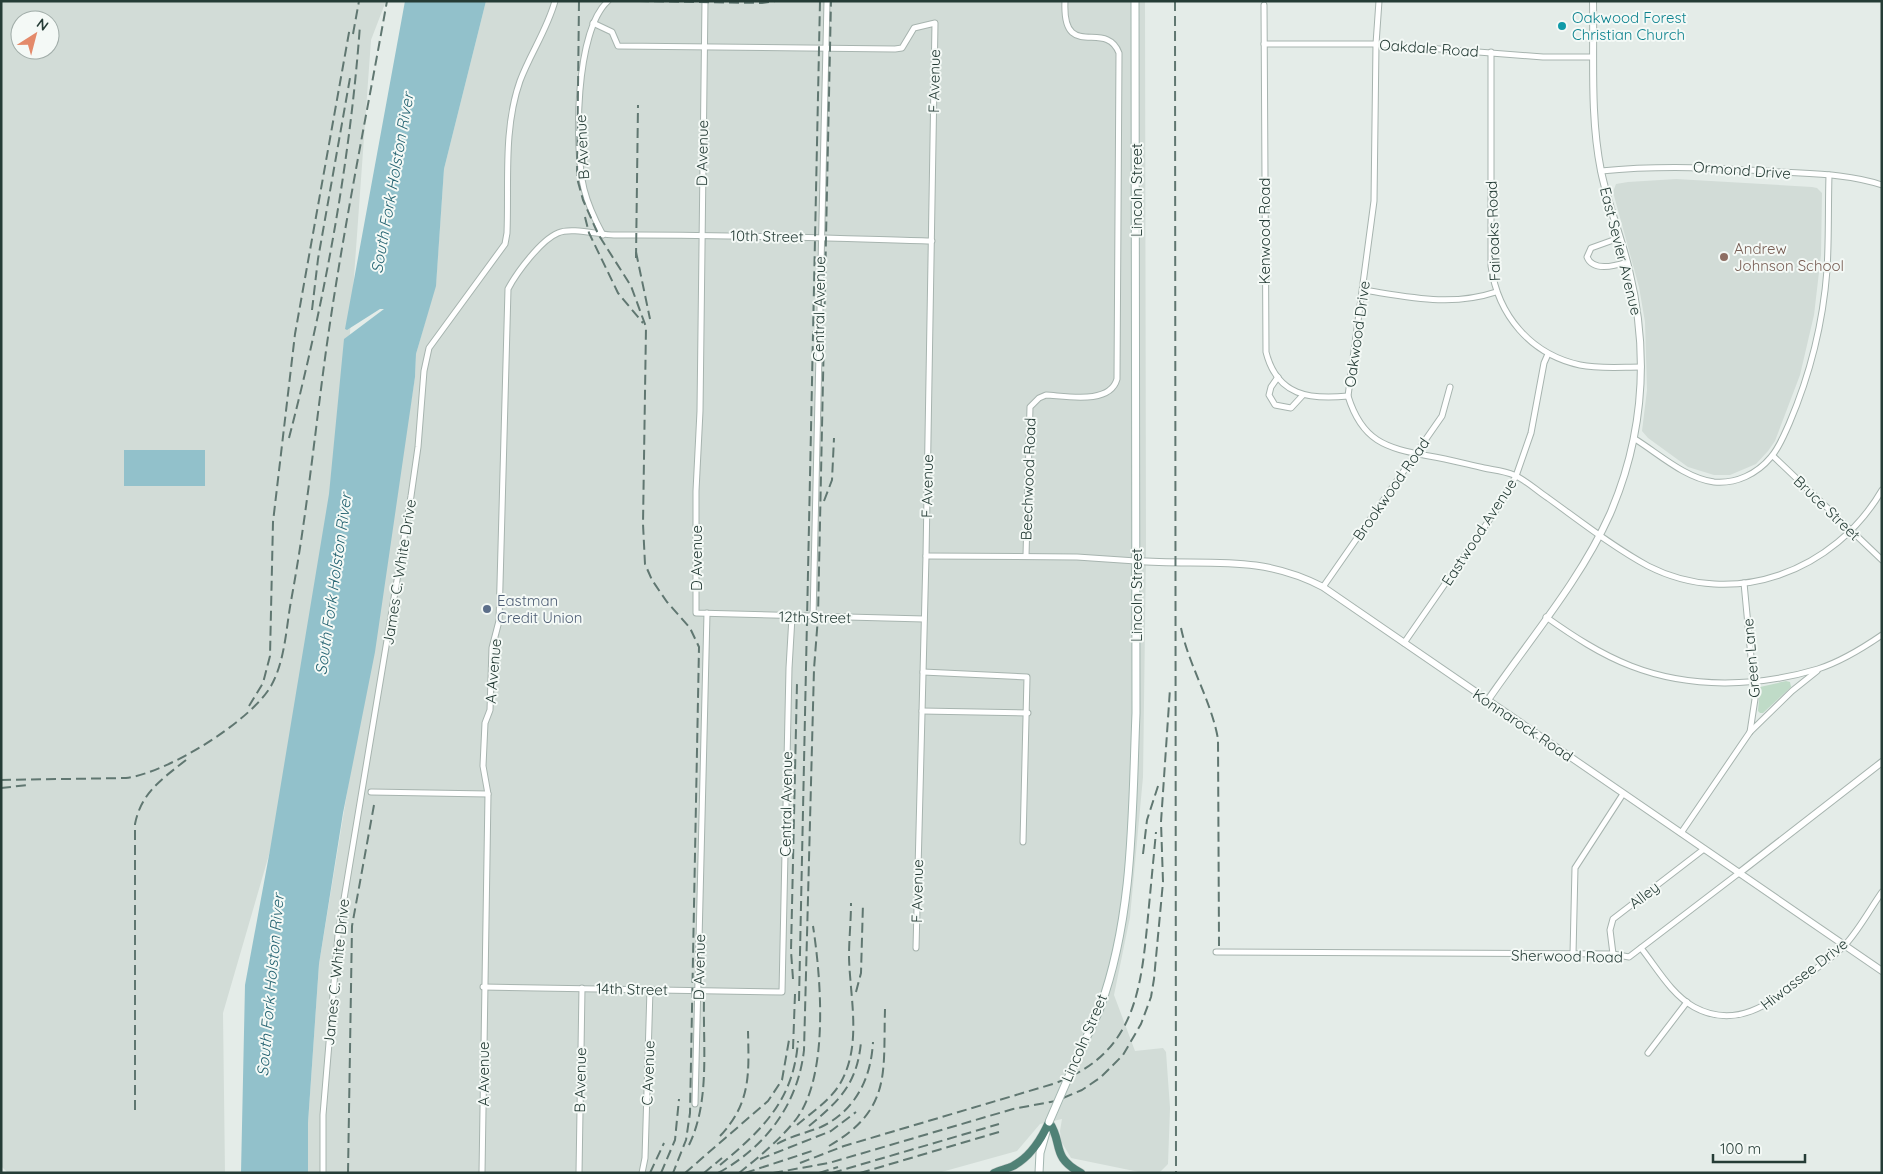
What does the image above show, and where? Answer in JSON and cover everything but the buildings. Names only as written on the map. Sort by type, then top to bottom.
[{"type":"highway","points":[[994,1173],[1012,1166],[1029,1154],[1036,1146],[1049,1122],[1054,1130],[1057,1147],[1064,1161],[1080,1173]]},
{"type":"main road","name":"Lincoln Street","points":[[1039,1173],[1040,1153],[1049,1122],[1099,1009],[1110,976],[1120,931],[1125,893],[1136,713],[1135,1]]},
{"type":"street","name":"James C. White Drive","points":[[323,1173],[323,1115],[338,935],[411,496],[418,447],[425,362],[432,343],[505,244],[508,232],[511,117],[520,82],[543,34],[555,1]]},
{"type":"street","name":"B Avenue","points":[[603,235],[588,203],[581,172],[580,85],[585,50],[593,24],[608,1]]},
{"type":"street","name":"D Avenue","points":[[695,1104],[707,613],[696,613],[696,491],[700,411],[705,1]]},
{"type":"street","name":"Central Avenue","points":[[813,618],[827,1]]},
{"type":"street","name":"Beechwood Road","points":[[1026,556],[1030,407],[1039,398],[1046,395],[1098,396],[1111,391],[1117,379],[1119,53],[1117,46],[1106,38],[1083,38],[1071,32],[1066,26],[1065,1]]},
{"type":"street","name":"Oakwood Drive","points":[[1379,1],[1376,44],[1374,202],[1348,396],[1353,410],[1366,432],[1384,445],[1415,454],[1516,476],[1600,535],[1649,566],[1676,576],[1714,584],[1744,583],[1778,576],[1807,564],[1834,547],[1851,530],[1882,490]]},
{"type":"street","name":"East Sevier Avenue","points":[[1488,700],[1546,618],[1600,535],[1619,489],[1634,439],[1641,388],[1640,325],[1627,262],[1601,171],[1594,114],[1593,1]]},
{"type":"street","name":"Kenwood Road","points":[[1264,5],[1264,341],[1267,358],[1278,377],[1288,387],[1303,395],[1324,398],[1348,396]]},
{"type":"street","name":"F Avenue","points":[[826,47],[902,48],[914,28],[935,23],[926,556],[916,948]]},
{"type":"street","points":[[593,24],[612,32],[618,46],[826,47]]},
{"type":"street","name":"Oakdale Road","points":[[1264,44],[1376,44],[1543,56],[1593,56]]},
{"type":"street","name":"Fairoaks Road","points":[[1491,52],[1491,266],[1496,292],[1506,315],[1518,330],[1548,354],[1580,365],[1641,367]]},
{"type":"street","name":"Ormond Drive","points":[[1601,171],[1684,166],[1850,177],[1882,185]]},
{"type":"street","points":[[1634,439],[1688,473],[1715,482],[1736,480],[1755,472],[1773,456],[1794,411],[1815,347],[1827,270],[1829,175]]},
{"type":"street","name":"A Avenue","points":[[482,1173],[483,986],[488,794],[483,766],[485,723],[490,710],[492,648],[499,621],[508,288],[520,269],[553,236],[566,231],[603,235]]},
{"type":"street","name":"10th Street","points":[[603,235],[701,234],[932,242]]},
{"type":"street","points":[[1619,238],[1591,248],[1587,257],[1591,264],[1597,266],[1614,266],[1627,262]]},
{"type":"street","points":[[1363,290],[1451,302],[1478,298],[1496,292]]},
{"type":"street","name":"Eastwood Avenue","points":[[1404,643],[1501,503],[1516,476],[1531,433],[1544,362],[1548,354]]},
{"type":"street","points":[[1278,377],[1271,387],[1270,395],[1275,405],[1291,408],[1303,395]]},
{"type":"street","name":"Brookwood Road","points":[[1323,587],[1442,416],[1450,387]]},
{"type":"street","name":"Bruce Street","points":[[1773,456],[1882,560]]},
{"type":"street","points":[[926,556],[1118,558],[1136,561]]},
{"type":"street","name":"Konnarock Road","points":[[1136,561],[1254,564],[1291,572],[1323,587],[1882,971]]},
{"type":"street","name":"Green Lane","points":[[1744,583],[1755,699],[1750,732]]},
{"type":"street","name":"12th Street","points":[[707,613],[813,618],[924,619]]},
{"type":"street","name":"Central Avenue","points":[[782,992],[789,668],[792,617]]},
{"type":"street","points":[[1546,618],[1600,652],[1643,671],[1699,682],[1754,682],[1820,669],[1882,635]]},
{"type":"street","name":"Green Lane","points":[[1681,834],[1750,732],[1792,691],[1820,669]]},
{"type":"street","points":[[923,672],[1027,677],[1028,713],[1023,842]]},
{"type":"street","points":[[922,711],[1028,713]]},
{"type":"street","name":"Sherwood Road","points":[[1216,952],[1613,954],[1629,957],[1882,762]]},
{"type":"street","points":[[371,792],[488,794]]},
{"type":"street","points":[[1573,954],[1573,882],[1575,868],[1623,794]]},
{"type":"street","name":"Alley","points":[[1613,954],[1610,930],[1613,919],[1704,849]]},
{"type":"street","name":"Hiwassee Drive","points":[[1641,948],[1672,988],[1687,1002],[1703,1011],[1718,1015],[1737,1016],[1754,1012],[1770,1004],[1845,945],[1882,892]]},
{"type":"street","name":"14th Street","points":[[483,986],[782,992]]},
{"type":"street","name":"B Avenue","points":[[579,1173],[582,988]]},
{"type":"street","name":"C Avenue","points":[[642,1173],[645,1158],[650,989]]},
{"type":"street","points":[[1648,1053],[1687,1002]]},
{"type":"shaded area","points":[[1,1],[386,1],[371,40],[343,430],[284,803],[223,1013],[225,1173],[8,1173],[1,1166]]},
{"type":"shaded area","points":[[486,1],[1145,1],[1146,554],[1143,777],[1130,917],[1114,995],[1135,1051],[1163,1048],[1166,1052],[1170,1108],[1168,1164],[1159,1173],[1144,1173],[1071,1158],[1061,1141],[1062,1119],[1040,1124],[1017,1151],[938,1173],[308,1173],[308,1123],[319,964],[415,377],[416,354],[436,283],[444,169]]},
{"type":"shaded area","points":[[1676,179],[1812,187],[1817,188],[1822,193],[1821,255],[1814,315],[1800,375],[1775,441],[1768,451],[1756,464],[1730,475],[1714,475],[1688,467],[1648,438],[1642,431],[1647,390],[1645,322],[1639,287],[1613,192],[1616,184]]},
{"type":"green space","points":[[1786,681],[1790,682],[1791,687],[1763,713],[1760,713],[1758,711],[1760,687]]},
{"type":"water","name":"South Fork Holston River","points":[[405,1],[486,1],[444,169],[436,286],[416,354],[415,377],[375,652],[343,813],[319,964],[308,1123],[308,1173],[241,1173],[245,985],[270,850],[329,494],[344,339],[384,309],[380,309],[347,330],[345,329]]},
{"type":"water","points":[[124,450],[205,450],[205,486],[124,486]]},
{"type":"railway","points":[[353,34],[359,1]]},
{"type":"railway","points":[[1,780],[126,778],[163,767],[206,744],[227,730],[260,700],[276,676],[284,645],[304,522],[327,340],[351,195],[387,1]]},
{"type":"railway","points":[[579,1],[577,178],[583,200],[598,234],[631,286],[646,327],[643,524],[645,564],[652,580],[667,602],[690,628],[699,647],[690,1113],[686,1140],[673,1173]]},
{"type":"railway","points":[[639,1],[762,3],[775,1]]},
{"type":"railway","points":[[799,1001],[820,1]]},
{"type":"railway","points":[[718,1173],[751,1150],[777,1122],[795,1088],[801,1070],[804,1050],[814,669],[818,617],[831,1]]},
{"type":"railway","points":[[1175,1],[1176,1173]]},
{"type":"railway","points":[[289,438],[302,387],[334,233],[350,129],[360,25]]},
{"type":"railway","points":[[249,706],[263,683],[270,656],[273,522],[295,334],[350,27]]},
{"type":"railway","points":[[312,310],[318,259],[350,78]]},
{"type":"railway","points":[[636,258],[638,105]]},
{"type":"railway","points":[[585,217],[589,233],[618,293],[643,323]]},
{"type":"railway","points":[[636,252],[650,319]]},
{"type":"railway","points":[[824,501],[832,480],[834,438]]},
{"type":"railway","points":[[1181,628],[1189,656],[1215,725],[1218,739],[1219,946]]},
{"type":"railway","points":[[793,979],[791,951],[797,683]]},
{"type":"railway","points":[[773,1173],[829,1163],[1013,1109],[1056,1101],[1082,1090],[1101,1077],[1123,1055],[1141,1024],[1151,997],[1154,979],[1163,882],[1161,822],[1170,689]]},
{"type":"railway","points":[[135,1110],[135,824],[147,795],[161,780],[186,760]]},
{"type":"railway","points":[[1143,854],[1147,820],[1159,783]]},
{"type":"railway","points":[[1,788],[28,785]]},
{"type":"railway","points":[[348,1173],[352,926],[374,805]]},
{"type":"railway","points":[[800,1163],[844,1146],[1053,1084],[1079,1072],[1099,1058],[1115,1041],[1126,1022],[1140,978],[1156,832]]},
{"type":"railway","points":[[797,1125],[821,1105],[837,1088],[847,1067],[851,1052],[853,1037],[849,957],[851,903]]},
{"type":"railway","points":[[856,992],[861,973],[863,903]]},
{"type":"railway","points":[[739,1173],[777,1140],[797,1118],[807,1099],[814,1077],[818,1052],[820,998],[813,926]]},
{"type":"railway","points":[[793,1049],[795,994]]},
{"type":"railway","points":[[689,1145],[696,1128],[703,1093],[704,1000]]},
{"type":"railway","points":[[829,1146],[849,1132],[864,1118],[874,1103],[880,1088],[883,1071],[885,1009]]},
{"type":"railway","points":[[720,1136],[738,1112],[743,1100],[748,1074],[748,1031]]},
{"type":"railway","points":[[685,1173],[768,1101],[782,1080],[789,1040]]},
{"type":"railway","points":[[720,1165],[762,1126],[783,1097],[795,1062],[798,1041]]},
{"type":"railway","points":[[809,1126],[830,1108],[845,1090],[856,1069],[861,1042]]},
{"type":"railway","points":[[777,1144],[821,1127],[833,1120],[852,1103],[865,1081],[872,1056],[873,1042]]},
{"type":"railway","points":[[661,1173],[675,1140],[679,1099]]},
{"type":"railway","points":[[760,1159],[831,1131],[856,1112]]},
{"type":"railway","points":[[832,1173],[999,1124]]},
{"type":"railway","points":[[860,1173],[999,1132]]},
{"type":"railway","points":[[650,1173],[664,1143]]},
{"type":"railway","points":[[745,1173],[812,1151]]},
{"type":"railway","points":[[704,1173],[722,1158]]},
{"type":"railway","points":[[819,1173],[838,1167]]},
{"type":"place","name":"Oakwood Forest Christian Church","points":[[1562,26]]},
{"type":"place","name":"Andrew Johnson School","points":[[1724,257]]},
{"type":"place","name":"Eastman Credit Union","points":[[487,609]]}]
